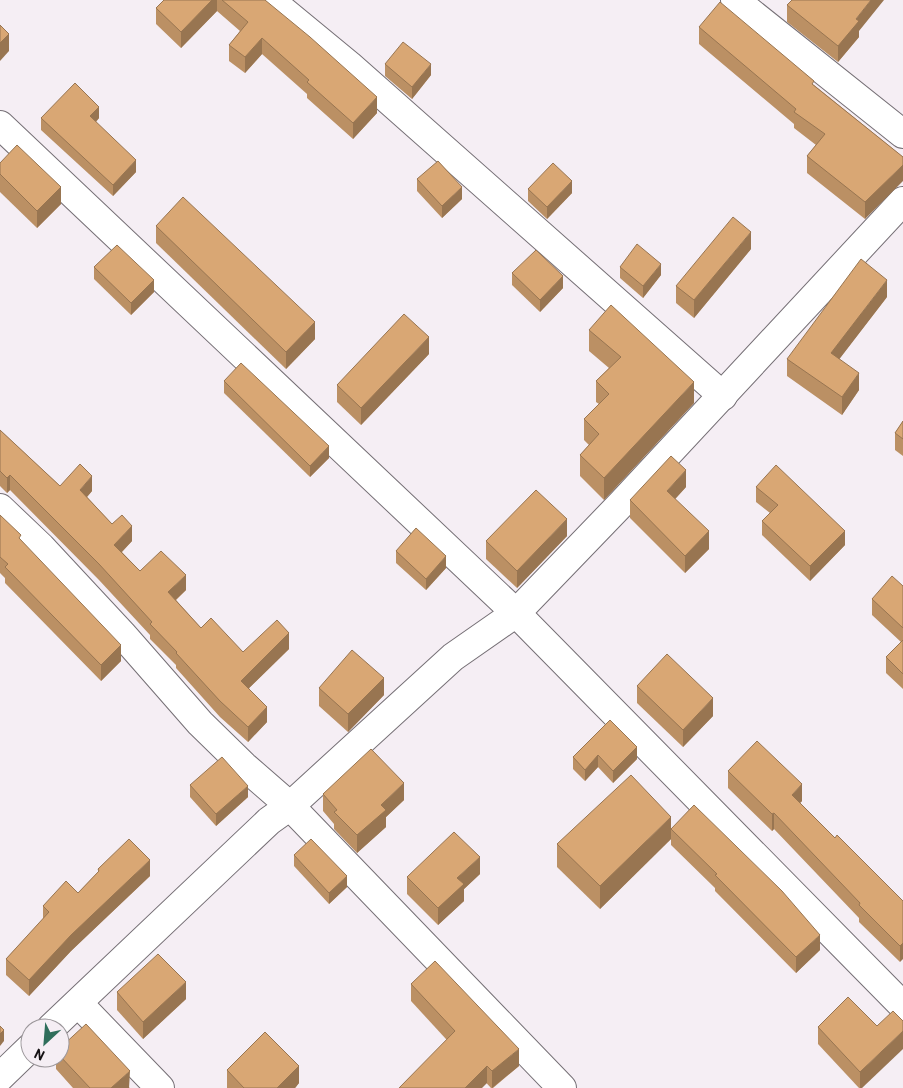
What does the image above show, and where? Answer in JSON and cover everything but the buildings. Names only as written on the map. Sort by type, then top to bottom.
[{"type":"street","points":[[270,0],[348,65],[723,396]]},
{"type":"street","points":[[735,0],[903,134]]},
{"type":"street","points":[[0,125],[516,613],[903,1006]]},
{"type":"street","points":[[62,1018],[280,813],[453,657],[516,613],[571,558],[903,201]]},
{"type":"street","points":[[0,508],[41,547],[115,626],[200,723],[244,766],[280,813],[562,1088]]},
{"type":"street","points":[[78,1003],[160,1088]]},
{"type":"street","points":[[0,1077],[20,1058]]}]
